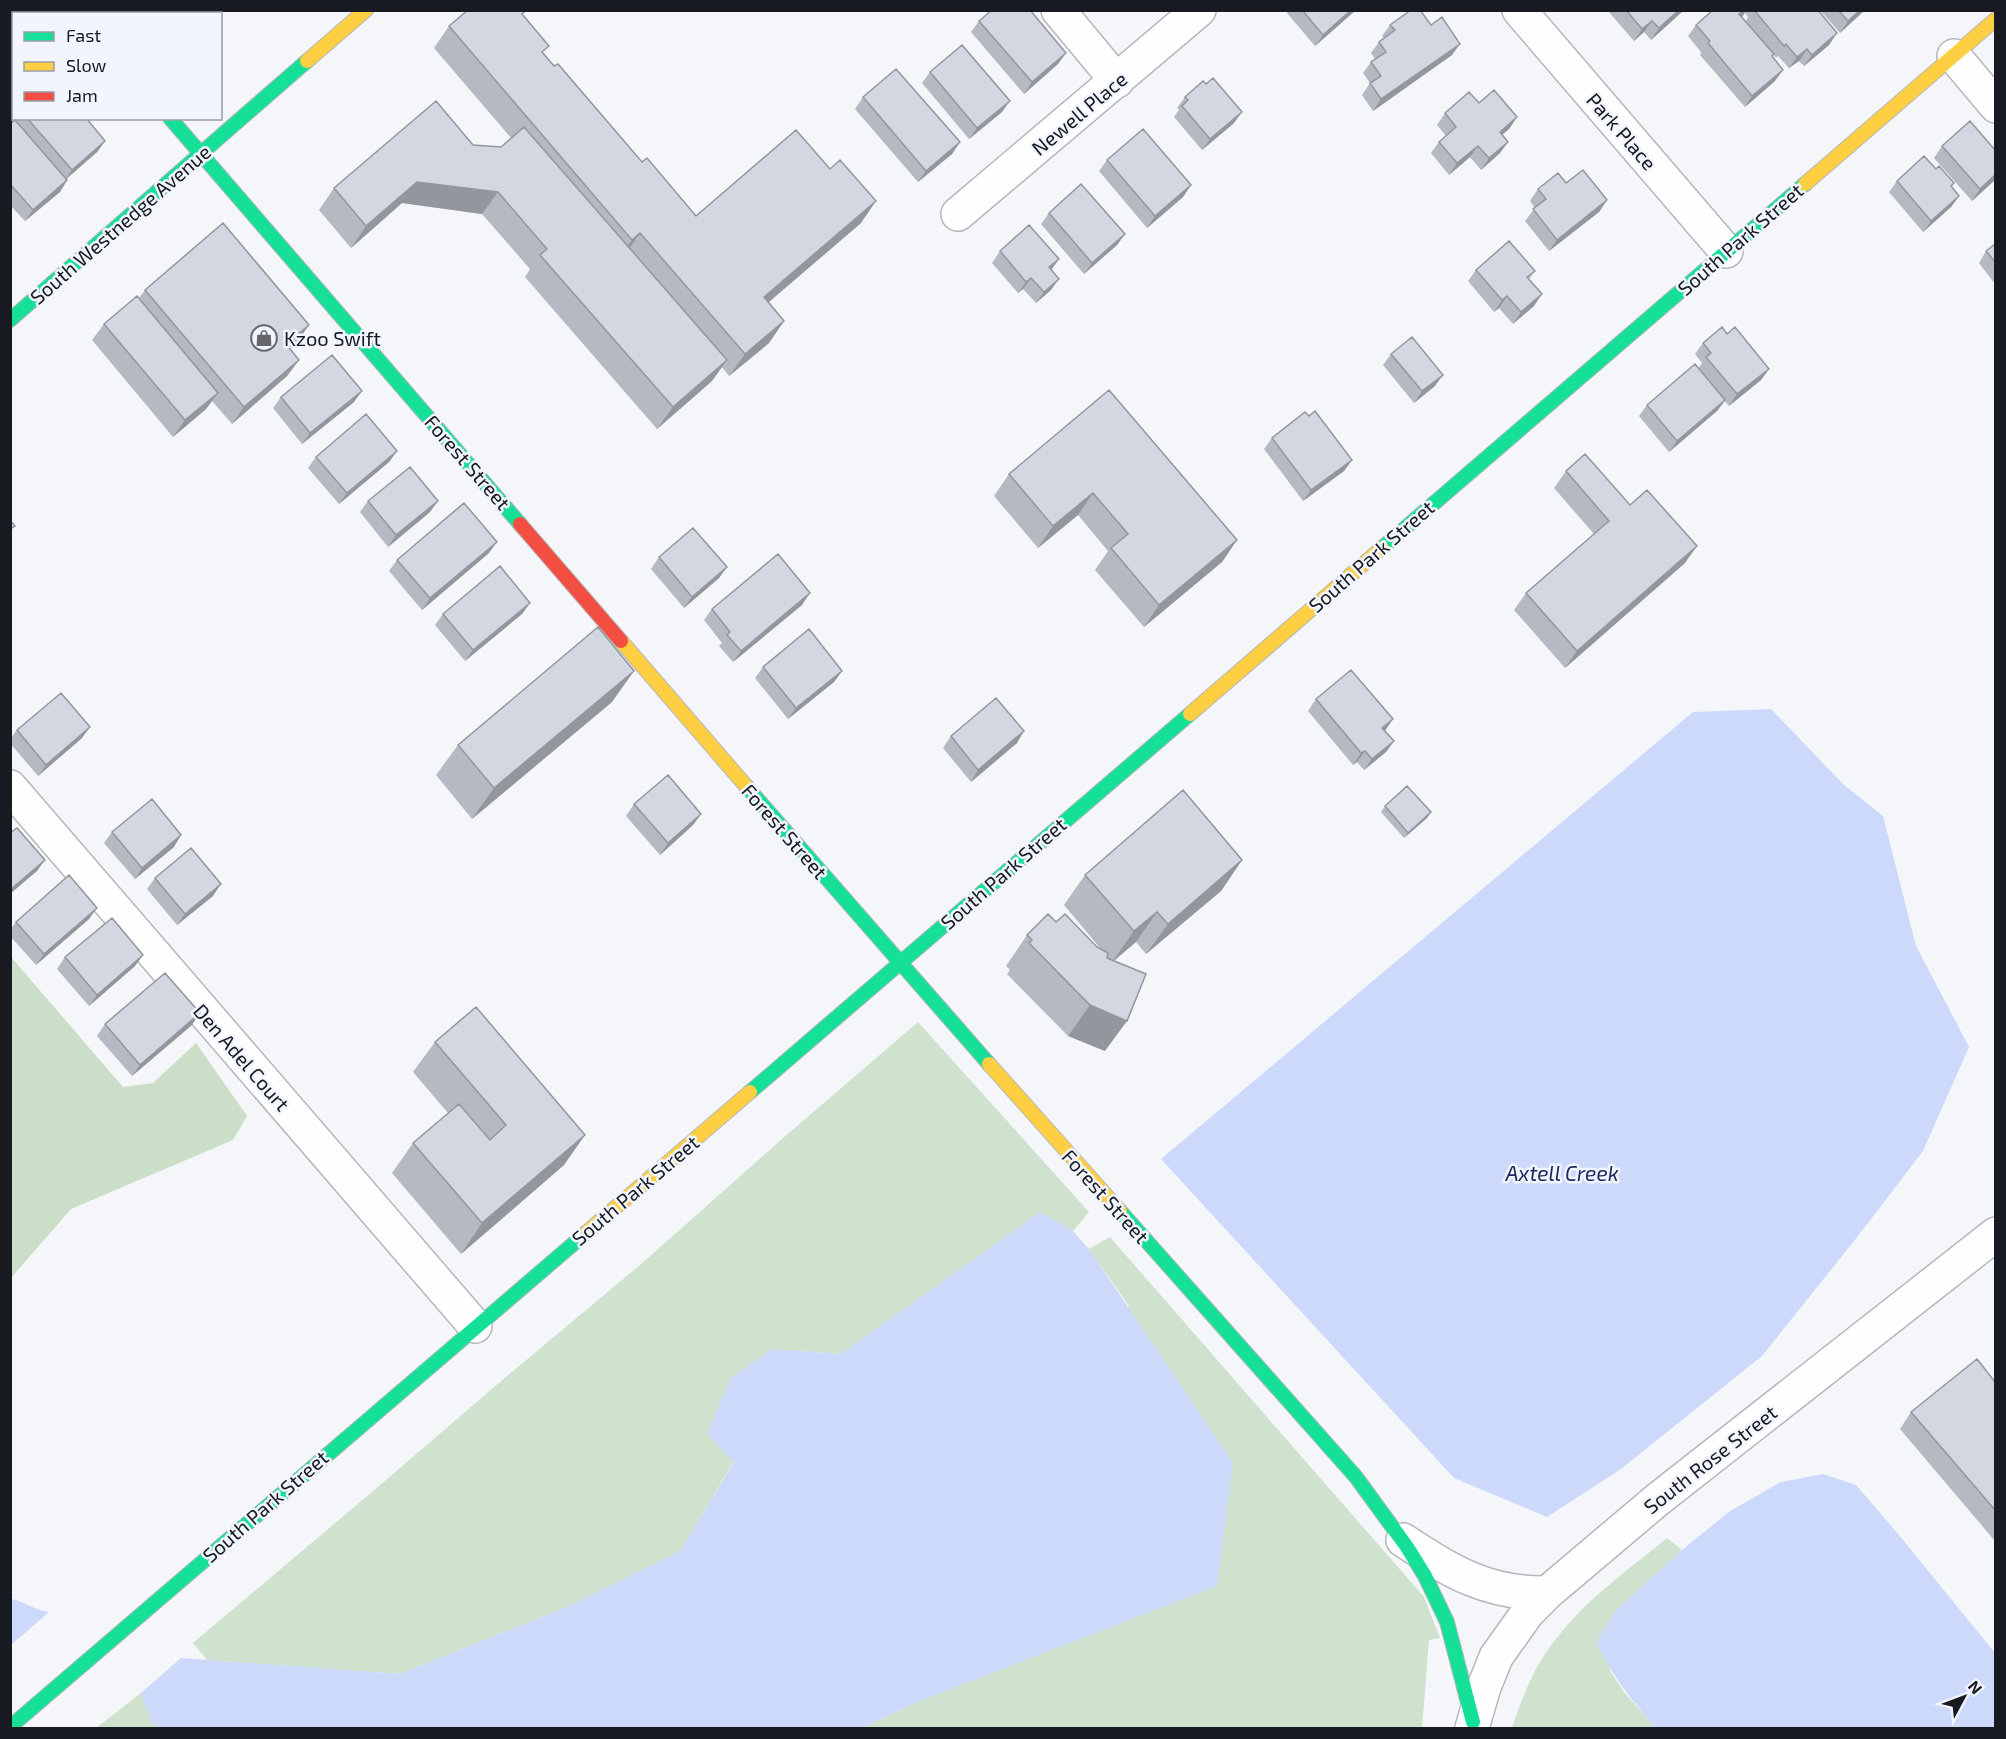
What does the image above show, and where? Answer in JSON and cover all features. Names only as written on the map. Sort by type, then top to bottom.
[{"type":"main road","name":"South Westnedge Avenue","points":[[10,320],[366,10]]},
{"type":"main road","name":"South Park Street","points":[[10,1727],[1995,19]]},
{"type":"main road","name":"Forest Street","points":[[172,120],[898,962],[1356,1478],[1403,1540],[1434,1591],[1453,1643],[1472,1725]]},
{"type":"street","points":[[1058,10],[1118,81]]},
{"type":"street","name":"Newell Place","points":[[958,214],[1118,81],[1199,10]]},
{"type":"street","name":"Park Place","points":[[1520,10],[1726,250]]},
{"type":"street","points":[[1954,56],[1995,106]]},
{"type":"street","name":"Den Adel Court","points":[[10,787],[475,1326]]},
{"type":"street","name":"South Rose Street","points":[[1472,1725],[1496,1657],[1528,1612],[1547,1593],[1666,1493],[1995,1234]]},
{"type":"street","name":"Forest Street","points":[[1403,1540],[1472,1581],[1523,1593],[1547,1593]]},
{"type":"green space","points":[[11,957],[123,1087],[153,1083],[196,1043],[247,1116],[233,1140],[71,1209],[11,1278]]},
{"type":"green space","points":[[918,1022],[1089,1212],[1073,1231],[1040,1212],[841,1354],[772,1349],[731,1378],[707,1434],[734,1461],[680,1551],[567,1607],[400,1674],[207,1660],[193,1643],[640,1265]]},
{"type":"green space","points":[[1110,1237],[1424,1597],[1440,1638],[1429,1640],[1422,1728],[862,1728],[915,1703],[1129,1306],[1089,1249]]},
{"type":"green space","points":[[1667,1538],[1682,1550],[1614,1612],[1610,1671],[1624,1692],[1656,1728],[1512,1728],[1520,1703],[1544,1655],[1571,1620],[1597,1595]]},
{"type":"green space","points":[[141,1693],[152,1723],[160,1728],[96,1728]]},
{"type":"water","name":"Axtell Creek","points":[[1771,709],[1844,785],[1883,816],[1916,946],[1969,1047],[1923,1151],[1762,1356],[1621,1469],[1547,1517],[1454,1478],[1161,1159],[1693,712]]},
{"type":"water","points":[[1040,1212],[1073,1231],[1089,1249],[1233,1463],[1217,1586],[915,1703],[862,1728],[160,1728],[152,1723],[141,1693],[181,1658],[400,1674],[567,1607],[680,1551],[734,1462],[707,1434],[731,1378],[772,1349],[841,1354]]},
{"type":"water","points":[[1823,1474],[1856,1485],[1995,1653],[1995,1728],[1656,1728],[1616,1678],[1596,1643],[1614,1612],[1682,1550],[1730,1511],[1781,1482]]},
{"type":"water","points":[[11,1599],[49,1612],[11,1645]]},
{"type":"building","points":[[173,10],[206,10],[204,12],[174,12]]},
{"type":"building","points":[[468,10],[526,10],[522,14],[549,46],[542,52],[554,66],[558,64],[642,162],[647,158],[696,216],[796,130],[830,169],[840,160],[876,201],[764,297],[784,321],[745,354],[640,233],[632,240],[449,26]]},
{"type":"building","points":[[992,10],[1030,10],[1066,53],[1032,82],[979,21]]},
{"type":"building","points":[[1302,10],[1351,10],[1323,35]]},
{"type":"building","points":[[1411,10],[1420,10],[1431,25],[1442,17],[1460,44],[1381,99],[1370,83],[1381,76],[1371,62],[1386,52],[1379,42],[1395,30],[1390,25]]},
{"type":"building","points":[[1626,10],[1679,10],[1659,28],[1652,21],[1642,29]]},
{"type":"building","points":[[1713,10],[1744,10],[1739,14],[1774,54],[1772,56],[1783,70],[1752,96],[1696,25]]},
{"type":"building","points":[[1754,10],[1818,10],[1837,33],[1812,55],[1807,49],[1797,57],[1786,44],[1784,46]]},
{"type":"building","points":[[1838,10],[1860,10],[1848,21]]},
{"type":"building","points":[[962,45],[1010,101],[977,128],[930,72]]},
{"type":"building","points":[[896,69],[960,142],[926,171],[863,97]]},
{"type":"building","points":[[1213,78],[1242,112],[1210,139],[1182,106],[1188,100],[1185,97],[1203,81],[1206,84]]},
{"type":"building","points":[[1494,90],[1517,117],[1500,132],[1508,142],[1489,158],[1478,146],[1457,163],[1439,142],[1456,127],[1445,113],[1469,92],[1479,103]]},
{"type":"building","points":[[436,101],[473,145],[501,147],[524,127],[727,360],[673,407],[540,255],[547,249],[498,192],[417,182],[366,226],[334,188]]},
{"type":"building","points":[[15,120],[67,180],[33,210],[10,184],[10,124]]},
{"type":"building","points":[[29,120],[88,120],[105,141],[72,170]]},
{"type":"building","points":[[1970,121],[1995,150],[1995,175],[1980,189],[1942,146]]},
{"type":"building","points":[[1143,129],[1191,185],[1155,216],[1107,160]]},
{"type":"building","points":[[1924,156],[1936,169],[1939,166],[1954,183],[1951,186],[1959,196],[1931,221],[1897,181]]},
{"type":"building","points":[[1583,170],[1607,200],[1557,240],[1533,209],[1546,199],[1538,189],[1558,173],[1566,183]]},
{"type":"building","points":[[1081,184],[1125,234],[1092,263],[1049,213]]},
{"type":"building","points":[[223,223],[309,325],[286,344],[299,360],[244,407],[145,290]]},
{"type":"building","points":[[1029,225],[1059,259],[1049,267],[1059,279],[1044,292],[1031,278],[1026,282],[1000,251]]},
{"type":"building","points":[[1509,241],[1535,271],[1527,277],[1542,294],[1521,312],[1507,296],[1502,300],[1476,270]]},
{"type":"building","points":[[1995,244],[1995,262],[1986,251]]},
{"type":"building","points":[[137,296],[218,393],[185,420],[104,324]]},
{"type":"building","points":[[1722,327],[1727,334],[1735,327],[1769,369],[1737,394],[1706,357],[1711,353],[1703,343]]},
{"type":"building","points":[[1412,337],[1443,375],[1422,391],[1391,354]]},
{"type":"building","points":[[332,355],[362,391],[310,433],[281,397]]},
{"type":"building","points":[[1695,364],[1725,400],[1677,441],[1647,405]]},
{"type":"building","points":[[1109,390],[1237,540],[1159,605],[1111,548],[1128,534],[1093,493],[1053,526],[1009,474]]},
{"type":"building","points":[[1315,411],[1352,460],[1311,490],[1272,438],[1305,412],[1309,416]]},
{"type":"building","points":[[366,414],[397,451],[347,493],[316,457]]},
{"type":"building","points":[[1585,454],[1630,505],[1647,490],[1697,546],[1577,651],[1526,593],[1609,521],[1566,471]]},
{"type":"building","points":[[410,467],[438,501],[396,535],[368,501]]},
{"type":"building","points":[[464,503],[497,542],[430,598],[397,560]]},
{"type":"building","points":[[693,528],[727,567],[692,597],[659,557]]},
{"type":"building","points":[[778,554],[810,593],[741,651],[727,635],[730,632],[712,609]]},
{"type":"building","points":[[500,566],[530,603],[473,650],[443,614]]},
{"type":"building","points":[[598,627],[634,671],[494,788],[458,745]]},
{"type":"building","points":[[809,629],[842,671],[796,708],[763,667]]},
{"type":"building","points":[[1351,670],[1393,719],[1382,728],[1394,741],[1372,759],[1365,751],[1361,753],[1316,699]]},
{"type":"building","points":[[61,693],[90,727],[46,765],[17,730]]},
{"type":"building","points":[[996,698],[1024,731],[978,770],[951,736]]},
{"type":"building","points":[[668,775],[701,814],[668,843],[634,804]]},
{"type":"building","points":[[1407,786],[1431,812],[1408,833],[1385,806]]},
{"type":"building","points":[[1183,790],[1242,860],[1168,924],[1157,912],[1134,931],[1085,875]]},
{"type":"building","points":[[152,799],[181,835],[142,868],[112,832]]},
{"type":"building","points":[[17,828],[45,860],[10,890],[10,833]]},
{"type":"building","points":[[191,848],[221,884],[185,914],[155,878]]},
{"type":"building","points":[[69,875],[97,908],[44,954],[16,922]]},
{"type":"building","points":[[1048,914],[1056,922],[1065,914],[1097,947],[1108,953],[1107,958],[1146,974],[1127,1021],[1090,1005],[1029,943],[1032,940],[1027,935]]},
{"type":"building","points":[[112,918],[143,955],[97,995],[65,957]]},
{"type":"building","points":[[165,973],[200,1013],[140,1065],[105,1024]]},
{"type":"building","points":[[476,1007],[585,1135],[482,1223],[413,1143],[459,1104],[490,1140],[506,1125],[435,1042]]},
{"type":"building","points":[[1977,1359],[1995,1382],[1995,1510],[1911,1412]]},
{"type":"traffic: fast","points":[[10,320],[307,61]]},
{"type":"traffic: fast","points":[[172,120],[520,524]]},
{"type":"traffic: fast","points":[[1382,548],[1805,184]]},
{"type":"traffic: fast","points":[[750,1092],[1190,714]]},
{"type":"traffic: fast","points":[[746,786],[989,1064]]},
{"type":"traffic: fast","points":[[1120,1211],[1356,1477],[1407,1547],[1425,1576],[1447,1622],[1473,1722]]},
{"type":"traffic: fast","points":[[10,1727],[586,1233]]},
{"type":"traffic: slow","points":[[307,61],[366,10]]},
{"type":"traffic: slow","points":[[1805,184],[1996,19]]},
{"type":"traffic: slow","points":[[1190,714],[1382,548]]},
{"type":"traffic: slow","points":[[621,641],[746,786]]},
{"type":"traffic: slow","points":[[989,1064],[1120,1211]]},
{"type":"traffic: slow","points":[[586,1233],[750,1092]]},
{"type":"traffic: jam","points":[[520,524],[621,641]]},
{"type":"place","name":"Kzoo Swift","points":[[264,338]]}]
